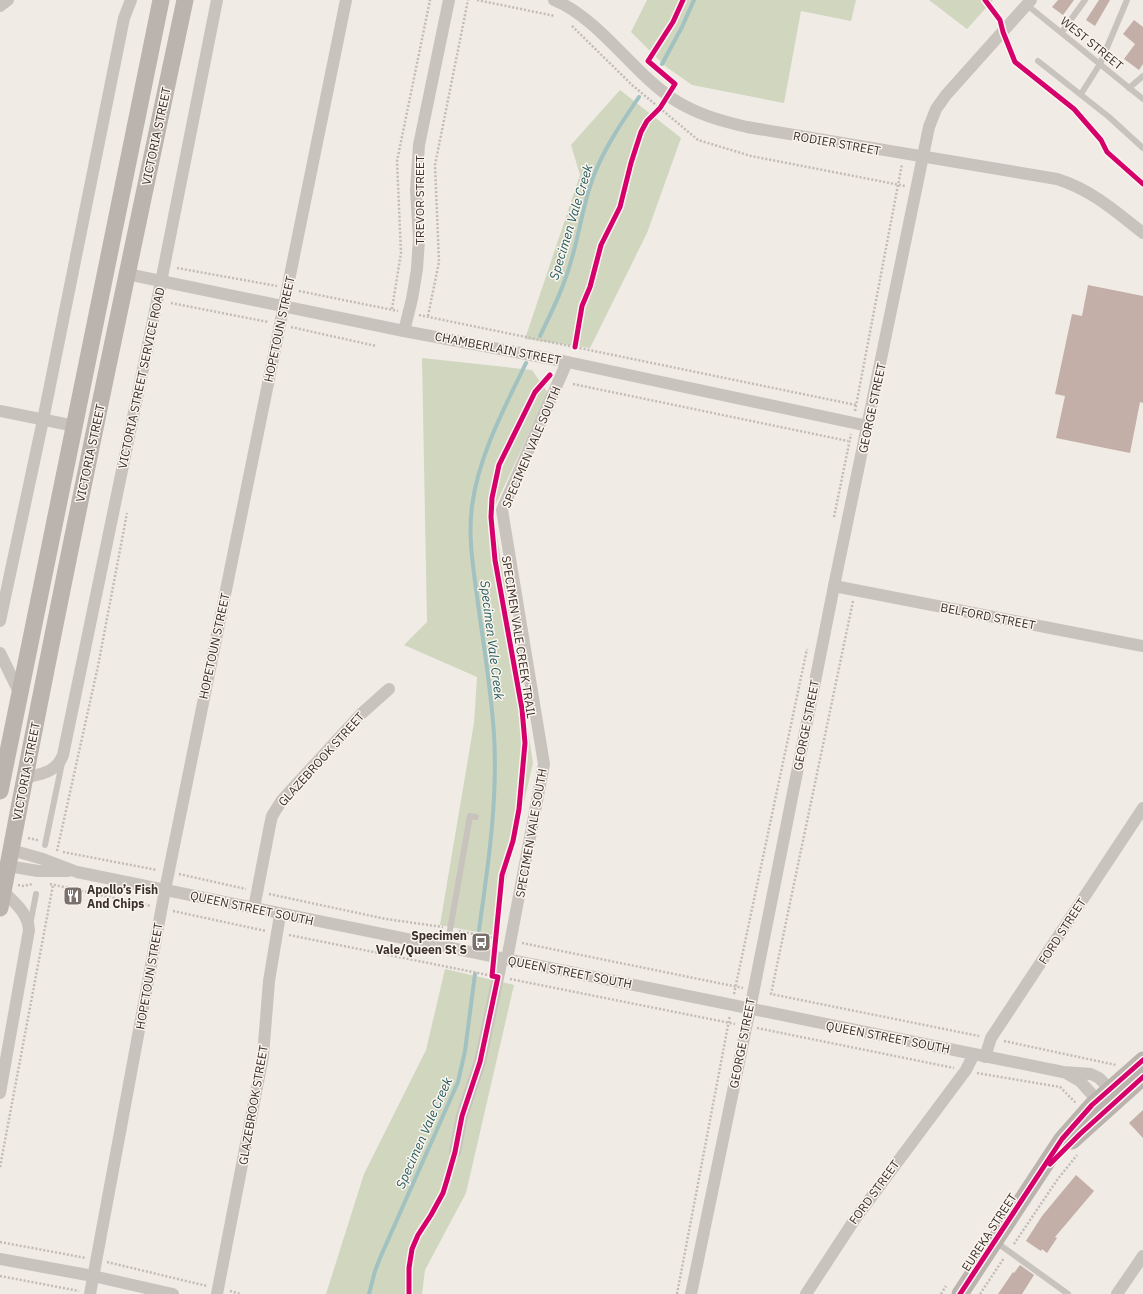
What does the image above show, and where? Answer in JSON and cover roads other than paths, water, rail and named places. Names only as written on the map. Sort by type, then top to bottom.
[{"type":"main road","name":"VICTORIA STREET","points":[[0,791],[161,0]]},
{"type":"main road","name":"VICTORIA STREET","points":[[4,873],[185,0]]},
{"type":"main road","name":"EUREKA STREET","points":[[1034,1182],[1076,1137],[1143,1060]]},
{"type":"main road","name":"EUREKA STREET","points":[[1114,1093],[1143,1076]]},
{"type":"main road","points":[[1091,1106],[1114,1093]]},
{"type":"main road","name":"EUREKA STREET","points":[[960,1294],[1002,1246],[1034,1182],[1058,1144],[1091,1106]]},
{"type":"street","points":[[0,6],[8,0]]},
{"type":"street","points":[[0,620],[43,420],[124,18],[130,0]]},
{"type":"street","name":"VICTORIA STREET SERVICE ROAD","points":[[24,778],[53,770],[63,755],[161,282],[217,0]]},
{"type":"street","name":"HOPETOUN STREET","points":[[86,1293],[93,1276],[168,872],[346,0]]},
{"type":"street","name":"TREVOR STREET","points":[[404,330],[416,282],[419,251],[416,190],[419,145],[449,0]]},
{"type":"street","name":"RODIER STREET","points":[[554,0],[572,9],[590,24],[668,96],[697,112],[747,127],[1044,176],[1068,182],[1086,190],[1104,202],[1143,233]]},
{"type":"street","name":"GEORGE STREET","points":[[690,1294],[750,1009],[834,586],[929,127],[939,104],[946,95],[1029,2]]},
{"type":"street","name":"CHAMBERLAIN STREET","points":[[127,274],[284,307],[567,362],[868,426]]},
{"type":"street","name":"SPECIMEN VALE SOUTH","points":[[455,1152],[462,1116],[480,1062],[495,976],[501,958],[511,941],[544,764],[502,510],[567,362]]},
{"type":"street","points":[[0,411],[75,426]]},
{"type":"street","name":"BELFORD STREET","points":[[834,586],[1143,646]]},
{"type":"street","points":[[0,653],[20,694]]},
{"type":"street","name":"GLAZEBROOK STREET","points":[[254,908],[270,825],[276,808],[361,714],[389,689]]},
{"type":"street","name":"FORD STREET","points":[[806,1294],[855,1219],[966,1070],[980,1056],[1143,808]]},
{"type":"street","name":"QUEEN STREET SOUTH","points":[[4,873],[43,859],[77,872],[280,914],[980,1056],[1063,1072],[1091,1074],[1099,1078],[1114,1093]]},
{"type":"street","points":[[0,1094],[29,930],[27,919],[4,873]]},
{"type":"street","name":"GLAZEBROOK STREET","points":[[218,1291],[264,1056],[269,981],[280,914]]},
{"type":"street","name":"QUEEN STREET SOUTH","points":[[1063,1072],[1080,1081],[1091,1106]]},
{"type":"street","points":[[1117,1294],[1143,1256]]},
{"type":"street","points":[[0,1259],[93,1276],[173,1294]]},
{"type":"lane","points":[[1062,32],[1084,0]]},
{"type":"lane","points":[[1081,94],[1100,64],[1127,0]]},
{"type":"lane","name":"WEST STREET","points":[[1029,2],[1062,32],[1143,99]]},
{"type":"lane","points":[[1038,61],[1081,94],[1143,148]]},
{"type":"lane","points":[[1129,88],[1143,76]]},
{"type":"lane","name":"VICTORIA STREET SERVICE ROAD","points":[[45,845],[63,755]]},
{"type":"lane","points":[[447,947],[470,816],[476,817]]},
{"type":"lane","points":[[29,930],[36,894]]},
{"type":"lane","points":[[1002,1246],[1068,1294]]},
{"type":"waterway","name":"Specimen Vale Creek","points":[[662,64],[682,27],[694,0]]},
{"type":"waterway","name":"Specimen Vale Creek","points":[[540,336],[565,280],[587,196],[598,165],[620,125],[639,97]]},
{"type":"waterway","name":"Specimen Vale Creek","points":[[479,930],[491,833],[495,783],[495,759],[491,700],[473,563],[471,517],[475,487],[486,450],[526,363]]},
{"type":"waterway","name":"Specimen Vale Creek","points":[[369,1294],[380,1258],[458,1082],[465,1051],[475,974]]},
{"type":"place","name":"Apollo’s Fish And Chips","points":[[73,896]]},
{"type":"place","name":"Specimen Vale/Queen St S","points":[[481,942]]}]
